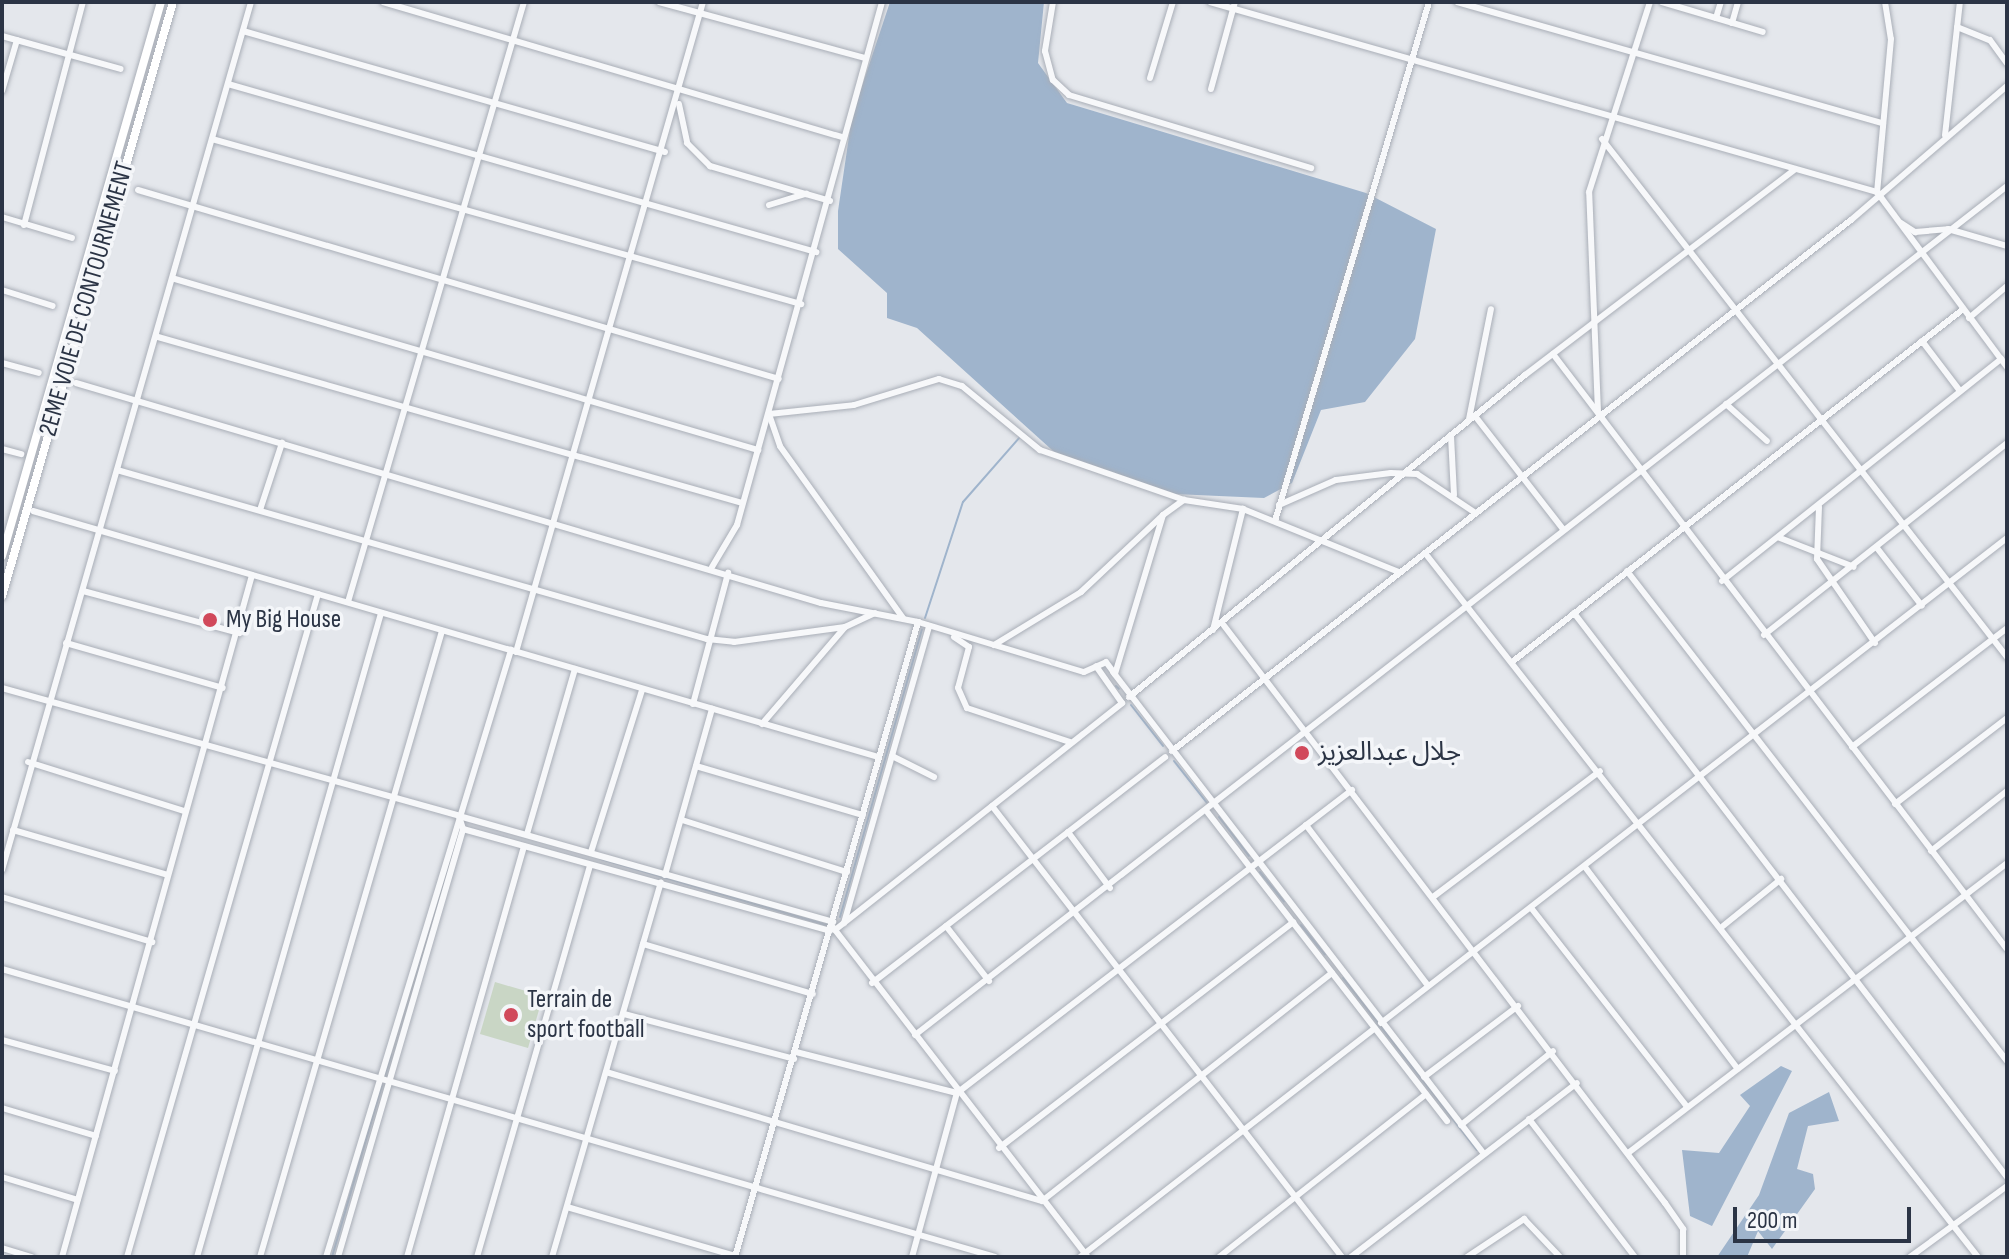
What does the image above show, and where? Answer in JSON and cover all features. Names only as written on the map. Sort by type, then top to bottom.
[{"type":"main road","points":[[2,556],[161,2]]},
{"type":"main road","name":"2EME VOIE DE CONTOURNEMENT","points":[[2,596],[173,2]]},
{"type":"street","points":[[24,225],[83,2]]},
{"type":"street","points":[[2,870],[28,762],[83,591],[135,399],[158,337],[251,2]]},
{"type":"street","points":[[383,2],[681,86],[842,137]]},
{"type":"street","points":[[348,602],[524,2]]},
{"type":"street","points":[[659,2],[865,58]]},
{"type":"street","points":[[338,1257],[383,1080],[459,816],[535,587],[609,326],[665,152],[703,2]]},
{"type":"street","points":[[712,567],[742,503],[769,414],[830,201],[842,137],[882,2]]},
{"type":"street","points":[[1053,2],[1045,51],[1053,80],[1069,95],[1311,168]]},
{"type":"street","points":[[1150,78],[1173,2]]},
{"type":"street","points":[[1210,2],[1234,5],[1609,121],[1877,192]]},
{"type":"street","points":[[1275,521],[1414,61],[1429,2]]},
{"type":"street","points":[[1457,2],[1883,123]]},
{"type":"street","points":[[1662,2],[1763,32]]},
{"type":"street","points":[[1716,18],[1721,2]]},
{"type":"street","points":[[1732,23],[1738,2]]},
{"type":"street","points":[[1885,2],[1891,39],[1877,192],[1917,252],[2007,367]]},
{"type":"street","points":[[1945,135],[1960,2]]},
{"type":"street","points":[[1598,412],[1599,321],[1589,192],[1602,139],[1649,3]]},
{"type":"street","points":[[1211,89],[1234,5]]},
{"type":"street","points":[[1957,27],[1990,40],[2007,63]]},
{"type":"street","points":[[243,31],[665,152]]},
{"type":"street","points":[[2,36],[121,69]]},
{"type":"street","points":[[2,91],[17,40]]},
{"type":"street","points":[[228,84],[816,252]]},
{"type":"street","points":[[1172,751],[1425,553],[1598,412],[1735,309],[2005,88]]},
{"type":"street","points":[[678,100],[687,143],[710,166],[830,201]]},
{"type":"street","points":[[212,139],[801,304]]},
{"type":"street","points":[[1602,139],[2007,657]]},
{"type":"street","points":[[1129,697],[1327,541],[1553,354],[1794,170]]},
{"type":"street","points":[[915,1035],[1208,813],[1563,529],[1778,366],[1917,252],[2007,186]]},
{"type":"street","points":[[138,190],[609,326],[779,379]]},
{"type":"street","points":[[769,205],[806,194]]},
{"type":"street","points":[[2,217],[72,238]]},
{"type":"street","points":[[1896,220],[1915,232],[1948,229],[2007,246]]},
{"type":"street","points":[[175,279],[758,450]]},
{"type":"street","points":[[1969,318],[2007,286]]},
{"type":"street","points":[[2,290],[53,306]]},
{"type":"street","points":[[1472,419],[1491,309]]},
{"type":"street","points":[[1512,662],[1962,310]]},
{"type":"street","points":[[158,337],[742,503]]},
{"type":"street","points":[[1922,341],[1960,391]]},
{"type":"street","points":[[1553,354],[1681,529],[2007,949]]},
{"type":"street","points":[[1722,581],[1819,507],[2001,359]]},
{"type":"street","points":[[2,363],[39,373]]},
{"type":"street","points":[[769,414],[854,405],[939,379],[962,386],[1040,450],[1184,500],[1243,509],[1399,572]]},
{"type":"street","points":[[76,383],[728,573],[918,622],[1084,672],[1106,662]]},
{"type":"street","points":[[1726,404],[1767,441]]},
{"type":"street","points":[[769,414],[780,446],[903,618]]},
{"type":"street","points":[[1472,419],[1521,474],[1563,529]]},
{"type":"street","points":[[1451,436],[1454,495]]},
{"type":"street","points":[[260,510],[282,443]]},
{"type":"street","points":[[1764,635],[1854,567],[2007,443]]},
{"type":"street","points":[[2,449],[21,454]]},
{"type":"street","points":[[117,470],[535,587],[707,639],[734,642],[845,627],[875,613]]},
{"type":"street","points":[[1279,505],[1358,474],[1407,474],[1454,495],[1474,512]]},
{"type":"street","points":[[994,645],[1081,592],[1163,515],[1184,500]]},
{"type":"street","points":[[1819,507],[1817,559],[1831,585],[1875,643]]},
{"type":"street","points":[[1212,631],[1243,509]]},
{"type":"street","points":[[33,511],[878,757]]},
{"type":"street","points":[[1106,662],[1115,674],[1163,515]]},
{"type":"street","points":[[1780,538],[1817,559],[1854,567]]},
{"type":"street","points":[[2,688],[206,748],[591,852],[833,927],[872,983],[1084,1256],[2007,538]]},
{"type":"street","points":[[1877,548],[1922,606]]},
{"type":"street","points":[[1425,553],[1799,1022],[1978,1257]]},
{"type":"street","points":[[1627,571],[1757,734],[2007,1061]]},
{"type":"street","points":[[693,704],[707,639],[728,573]]},
{"type":"street","points":[[62,1257],[152,942],[184,811],[206,748],[239,633],[252,575]]},
{"type":"street","points":[[83,591],[239,633]]},
{"type":"street","points":[[127,1257],[318,594]]},
{"type":"street","points":[[197,1257],[254,1044],[381,613]]},
{"type":"street","points":[[1574,613],[1858,977],[2007,1177]]},
{"type":"street","points":[[567,1207],[737,1257],[754,1185],[833,927],[918,622]]},
{"type":"street","points":[[1222,623],[1553,1051],[1681,1225],[1683,1257]]},
{"type":"street","points":[[844,924],[929,626]]},
{"type":"street","points":[[762,724],[845,627]]},
{"type":"street","points":[[1852,747],[2007,628]]},
{"type":"street","points":[[260,1257],[442,631]]},
{"type":"street","points":[[950,634],[969,647],[958,688],[967,708],[1070,742]]},
{"type":"street","points":[[66,643],[223,688]]},
{"type":"street","points":[[1106,662],[1129,697],[1215,807],[1447,1121]]},
{"type":"street","points":[[463,829],[833,927],[844,924],[1122,703],[1096,666]]},
{"type":"street","points":[[527,834],[575,669]]},
{"type":"street","points":[[591,852],[642,690]]},
{"type":"street","points":[[665,875],[712,709]]},
{"type":"street","points":[[1895,804],[2007,718]]},
{"type":"street","points":[[892,756],[934,777]]},
{"type":"street","points":[[872,983],[1165,757]]},
{"type":"street","points":[[28,762],[184,811]]},
{"type":"street","points":[[696,766],[863,815]]},
{"type":"street","points":[[1433,897],[1600,771]]},
{"type":"street","points":[[912,1257],[939,1170],[957,1093],[1352,790]]},
{"type":"street","points":[[1931,851],[2007,791]]},
{"type":"street","points":[[992,806],[1342,1257]]},
{"type":"street","points":[[1208,813],[1255,865]]},
{"type":"street","points":[[326,1257],[463,829],[459,816]]},
{"type":"street","points":[[682,820],[847,872]]},
{"type":"street","points":[[1306,825],[1428,986]]},
{"type":"street","points":[[13,830],[168,875]]},
{"type":"street","points":[[1068,832],[1110,888]]},
{"type":"street","points":[[407,1257],[524,846]]},
{"type":"street","points":[[1628,1153],[2007,863]]},
{"type":"street","points":[[477,1257],[590,865]]},
{"type":"street","points":[[1585,867],[1738,1069]]},
{"type":"street","points":[[1723,926],[1781,879]]},
{"type":"street","points":[[552,1257],[661,883]]},
{"type":"street","points":[[2,897],[152,942]]},
{"type":"street","points":[[1532,909],[1687,1107]]},
{"type":"street","points":[[1296,919],[1332,973],[1424,1077],[1484,1154]]},
{"type":"street","points":[[999,1148],[1296,919]]},
{"type":"street","points":[[946,926],[989,981]]},
{"type":"street","points":[[643,944],[813,994]]},
{"type":"street","points":[[2,969],[995,1257]]},
{"type":"street","points":[[1042,1201],[1202,1079],[1332,973]]},
{"type":"street","points":[[1424,1077],[1518,1006]]},
{"type":"street","points":[[624,1014],[957,1093]]},
{"type":"street","points":[[2,1040],[115,1071]]},
{"type":"street","points":[[1461,1125],[1553,1051]]},
{"type":"street","points":[[606,1072],[1042,1201]]},
{"type":"street","points":[[1351,1257],[1577,1083]]},
{"type":"street","points":[[1219,1257],[1426,1094]]},
{"type":"street","points":[[2,1108],[96,1136]]},
{"type":"street","points":[[1529,1119],[1635,1257]]},
{"type":"street","points":[[2,1177],[78,1200]]},
{"type":"street","points":[[1910,1257],[2007,1186]]},
{"type":"street","points":[[1467,1257],[1524,1219],[1560,1257]]},
{"type":"street","points":[[2,1248],[32,1257]]},
{"type":"green space","name":"Terrain de sport football","points":[[495,982],[543,996],[528,1048],[480,1034]]},
{"type":"water","points":[[890,2],[1044,2],[1038,63],[1067,103],[1366,193],[1436,229],[1415,339],[1365,402],[1321,410],[1292,483],[1264,498],[1174,494],[1062,459],[917,328],[887,318],[887,293],[838,249],[838,211],[852,116]]},
{"type":"water","points":[[1781,1066],[1792,1071],[1712,1226],[1690,1216],[1682,1150],[1719,1153],[1750,1106],[1740,1095]]},
{"type":"water","points":[[1829,1092],[1839,1121],[1808,1126],[1797,1169],[1813,1174],[1815,1189],[1772,1249],[1758,1231],[1747,1257],[1717,1257],[1759,1195],[1789,1113]]},
{"type":"waterway","points":[[925,618],[963,502],[1019,438]]},
{"type":"waterway","points":[[840,917],[922,629]]},
{"type":"waterway","points":[[1116,686],[1119,689]]},
{"type":"waterway","points":[[1131,705],[1163,746]]},
{"type":"waterway","points":[[1174,761],[1207,803]]},
{"type":"waterway","points":[[1219,817],[1249,856]]},
{"type":"waterway","points":[[601,859],[827,925]]},
{"type":"waterway","points":[[1260,872],[1284,902]]},
{"type":"waterway","points":[[1301,925],[1325,955]]},
{"type":"waterway","points":[[1343,978],[1477,1150]]},
{"type":"waterway","points":[[385,1075],[391,1055]]},
{"type":"waterway","points":[[332,1257],[382,1085]]},
{"type":"place","name":"My Big House","points":[[210,620]]},
{"type":"place","name":"جلال عبدالعزيز","points":[[1302,753]]},
{"type":"place","name":"Terrain de sport football","points":[[511,1015]]}]
